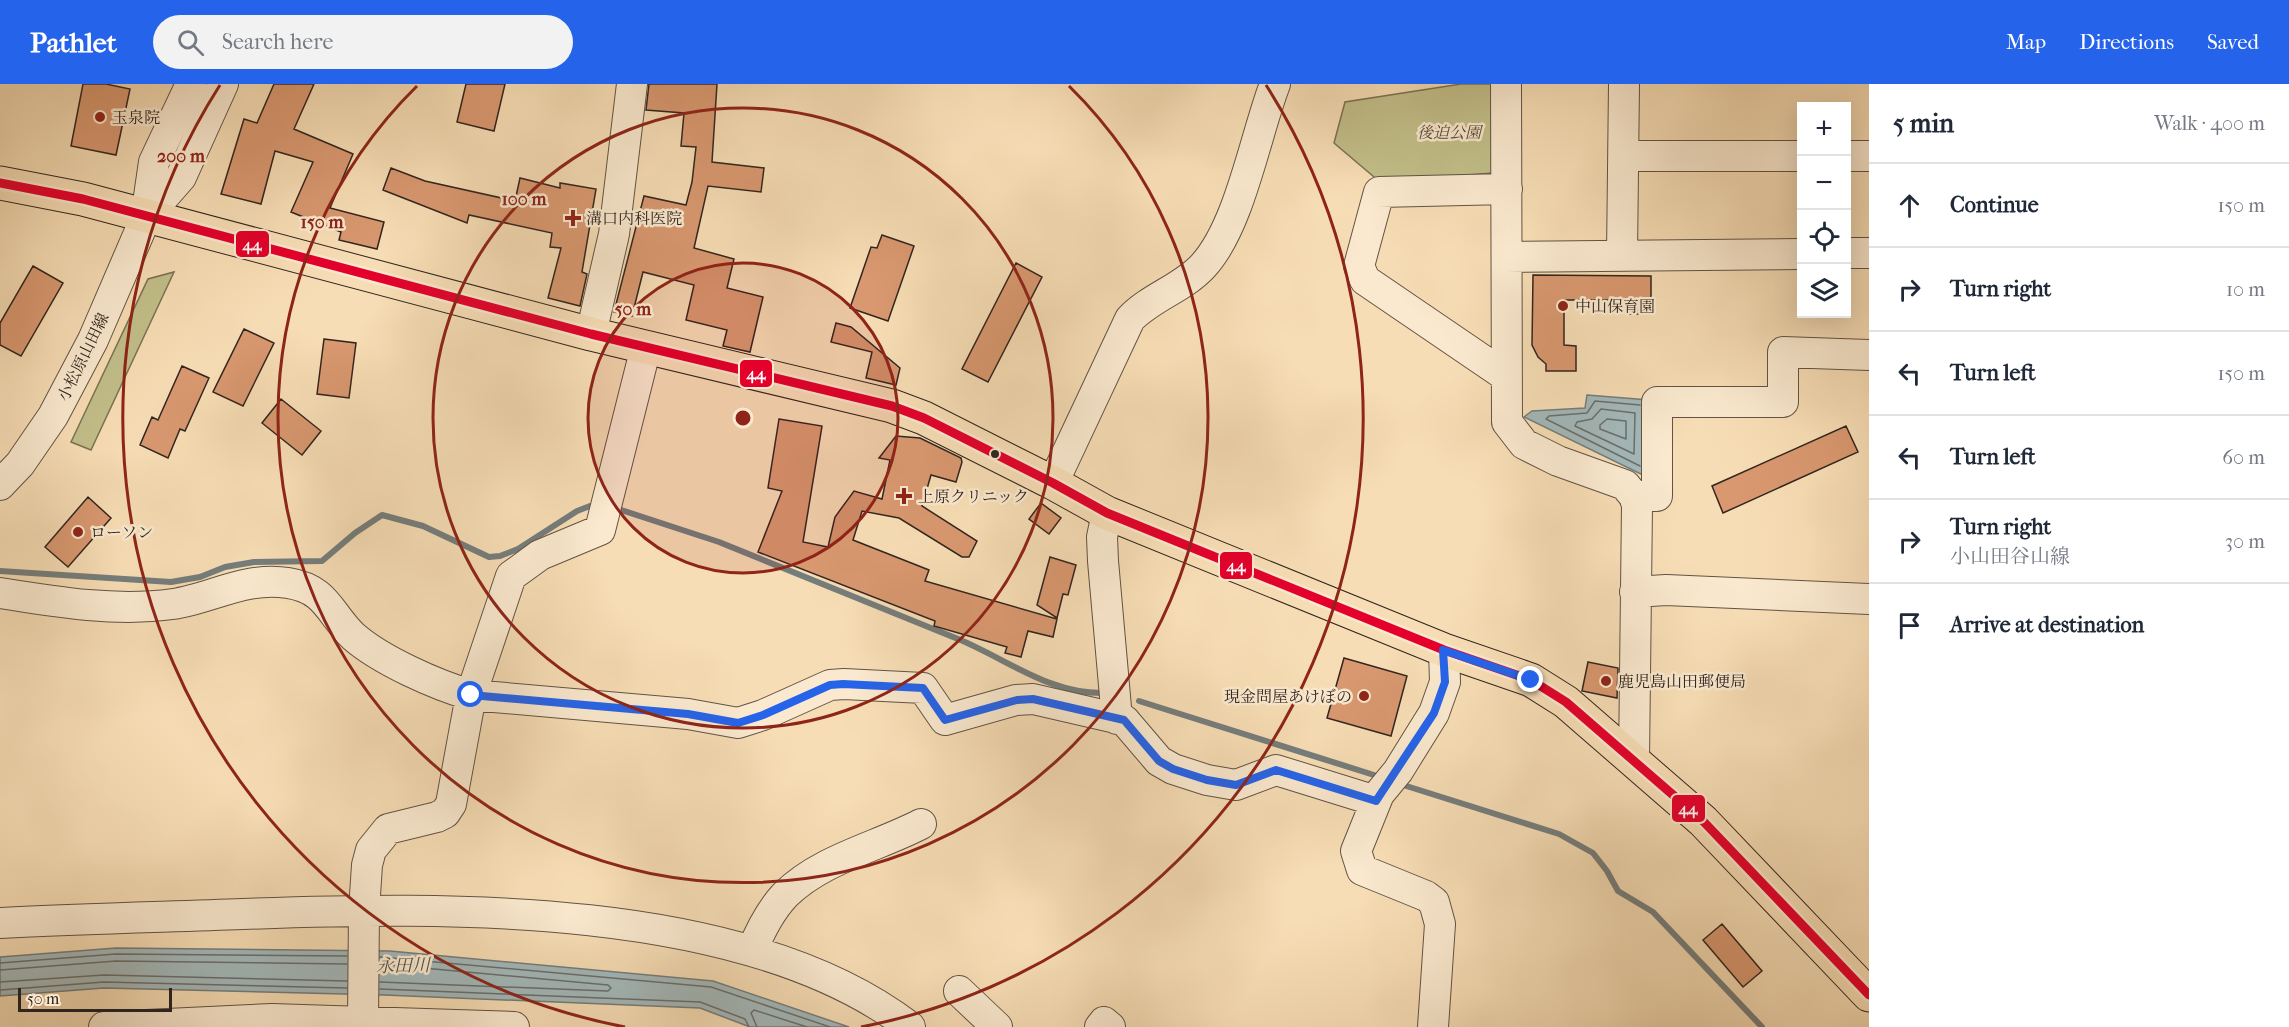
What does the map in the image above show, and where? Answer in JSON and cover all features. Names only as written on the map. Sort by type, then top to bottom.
[{"type":"main road","points":[[0,183],[83,199],[591,334],[892,406],[924,418],[1107,513],[1443,650],[1531,680],[1566,702],[1703,821],[1869,995]]},
{"type":"street","points":[[146,217],[154,162],[191,84]]},
{"type":"street","points":[[146,217],[181,177],[223,84]]},
{"type":"street","points":[[591,334],[614,234],[632,84]]},
{"type":"street","points":[[1506,84],[1507,423],[1524,444],[1558,461],[1625,485],[1634,496],[1637,505],[1634,760]]},
{"type":"street","points":[[1622,256],[1624,84]]},
{"type":"street","points":[[1053,483],[1130,319],[1143,305],[1191,278],[1204,265],[1227,230],[1271,85]]},
{"type":"street","points":[[1624,156],[1797,156]]},
{"type":"street","points":[[1851,156],[1869,156]]},
{"type":"street","points":[[1506,376],[1365,279],[1359,266],[1379,192],[1507,189]]},
{"type":"street","name":"小松原山田線","points":[[0,485],[20,464],[53,416],[93,340],[146,217]]},
{"type":"street","points":[[1851,253],[1869,253]]},
{"type":"street","points":[[1507,257],[1797,254]]},
{"type":"street","points":[[363,1021],[364,910],[367,865],[371,850],[379,837],[388,829],[437,817],[445,813],[451,804],[471,695],[512,576],[540,555],[600,530],[646,347]]},
{"type":"street","points":[[1634,496],[1658,496],[1657,402],[1783,402],[1783,352],[1869,355]]},
{"type":"street","points":[[1107,513],[1102,537],[1103,561],[1117,718]]},
{"type":"street","points":[[0,593],[70,604],[150,606],[174,603],[246,583],[288,583],[319,594],[353,635],[372,648],[407,669],[449,689],[471,695],[688,714],[738,723],[763,715],[830,685],[923,688],[945,720],[1017,700],[1033,699],[1124,720],[1159,761],[1173,769],[1207,780],[1236,785],[1276,770],[1376,801]]},
{"type":"street","points":[[1635,592],[1666,590],[1869,599]]},
{"type":"street","points":[[1433,1027],[1440,924],[1434,902],[1426,896],[1362,870],[1356,851],[1376,801],[1434,713],[1445,682],[1443,650]]},
{"type":"street","points":[[752,951],[763,925],[785,895],[831,864],[921,824]]},
{"type":"street","points":[[0,923],[364,910],[619,923],[752,951],[801,967],[835,982],[896,1016],[910,1027]]},
{"type":"street","points":[[959,991],[997,1027]]},
{"type":"street","points":[[104,1027],[272,1019],[514,1027]]},
{"type":"street","points":[[1100,1027],[1104,1022],[1110,1027]]},
{"type":"green space","name":"後迫公園","points":[[1461,84],[1495,84],[1493,173],[1380,182],[1334,143],[1345,102]]},
{"type":"green space","points":[[174,272],[91,450],[71,442],[148,279]]},
{"type":"water","points":[[1587,395],[1649,400],[1649,478],[1524,417],[1532,411],[1585,408]]},
{"type":"water","name":"永田川","points":[[116,948],[390,951],[713,981],[849,1027],[750,1027],[700,1008],[384,995],[104,988],[0,996],[0,957]]},
{"type":"building","name":"玉泉院","points":[[83,84],[106,84],[130,89],[116,155],[71,146]]},
{"type":"building","points":[[274,84],[314,84],[294,129],[353,154],[330,208],[384,222],[377,249],[339,240],[341,232],[291,212],[313,162],[275,151],[261,204],[221,194],[244,119],[257,123]]},
{"type":"building","points":[[466,84],[505,84],[494,131],[457,122]]},
{"type":"building","points":[[649,84],[717,84],[712,162],[764,168],[761,192],[708,186],[694,248],[734,259],[727,288],[763,297],[750,352],[723,346],[727,330],[686,320],[694,285],[643,272],[632,316],[614,312],[644,196],[686,205],[692,182],[696,147],[681,146],[684,113],[646,110]]},
{"type":"building","points":[[391,168],[425,181],[515,201],[520,178],[560,188],[560,183],[596,189],[582,272],[587,274],[580,306],[548,298],[561,248],[550,247],[552,233],[469,215],[467,223],[383,190]]},
{"type":"building","points":[[882,235],[914,246],[888,321],[850,308],[871,247],[877,248]]},
{"type":"building","points":[[1016,263],[1042,277],[988,382],[962,369]]},
{"type":"building","points":[[33,266],[63,283],[21,356],[0,345],[0,323]]},
{"type":"building","points":[[1533,275],[1651,276],[1651,314],[1628,314],[1628,300],[1564,300],[1564,345],[1576,346],[1576,371],[1546,371],[1546,364],[1538,357],[1532,345]]},
{"type":"building","points":[[836,323],[851,327],[900,368],[896,385],[866,378],[872,352],[831,342]]},
{"type":"building","points":[[244,329],[274,343],[243,406],[213,392]]},
{"type":"building","points":[[324,339],[356,343],[349,398],[317,394]]},
{"type":"building","points":[[182,366],[209,378],[185,431],[180,429],[168,458],[140,445],[152,417],[158,420]]},
{"type":"building","points":[[281,399],[321,431],[302,455],[262,423]]},
{"type":"building","points":[[779,419],[822,426],[803,542],[828,547],[835,517],[854,491],[882,499],[890,460],[879,458],[896,436],[920,438],[961,458],[956,482],[931,475],[922,506],[977,541],[969,557],[962,557],[899,518],[862,511],[853,540],[929,570],[925,581],[1057,619],[1053,637],[1028,631],[1021,657],[1005,653],[1007,647],[934,626],[935,621],[758,552],[782,491],[768,488]]},
{"type":"building","points":[[1846,426],[1858,452],[1723,513],[1712,486]]},
{"type":"building","name":"ローソン","points":[[88,497],[111,518],[68,567],[45,547]]},
{"type":"building","points":[[1041,503],[1061,518],[1049,534],[1029,519]]},
{"type":"building","points":[[1050,557],[1076,565],[1068,595],[1063,594],[1057,618],[1037,605]]},
{"type":"building","points":[[1344,658],[1407,676],[1391,736],[1327,718]]},
{"type":"building","name":"鹿児島山田郵便局","points":[[1588,662],[1618,668],[1617,698],[1582,691]]},
{"type":"building","points":[[1722,924],[1762,971],[1743,987],[1703,940]]},
{"type":"waterway","points":[[0,571],[171,582],[200,577],[225,567],[254,562],[322,561],[355,533],[382,515],[423,526],[489,557],[500,556],[518,549],[577,511],[590,506]]},
{"type":"waterway","points":[[618,509],[719,542],[958,639],[1047,682],[1086,692],[1106,693]]},
{"type":"waterway","points":[[1139,701],[1374,775]]},
{"type":"waterway","points":[[1400,784],[1559,834],[1593,853],[1607,871],[1618,891],[1653,912],[1762,1027]]},
{"type":"transit line","name":"44","points":[[0,183],[83,199],[591,334],[892,406],[924,418],[1107,513],[1444,650],[1531,680],[1566,702],[1703,821],[1869,995]]},
{"type":"place","name":"玉泉院","points":[[100,117]]},
{"type":"place","name":"溝口内科医院","points":[[573,218]]},
{"type":"place","name":"中山保育園","points":[[1563,306]]},
{"type":"place","name":"上原クリニック","points":[[904,496]]},
{"type":"place","name":"ローソン","points":[[78,532]]},
{"type":"place","name":"鹿児島山田郵便局","points":[[1606,681]]},
{"type":"place","name":"現金問屋あけぼの","points":[[1364,696]]},
{"type":"route","points":[[471,695],[688,714],[738,723],[763,715],[830,685],[923,688],[945,720],[1017,700],[1033,699],[1124,720],[1159,761],[1173,769],[1207,780],[1236,785],[1250,782],[1264,773],[1276,770],[1376,801],[1398,771],[1434,713],[1445,682],[1443,650],[1531,680]]}]
